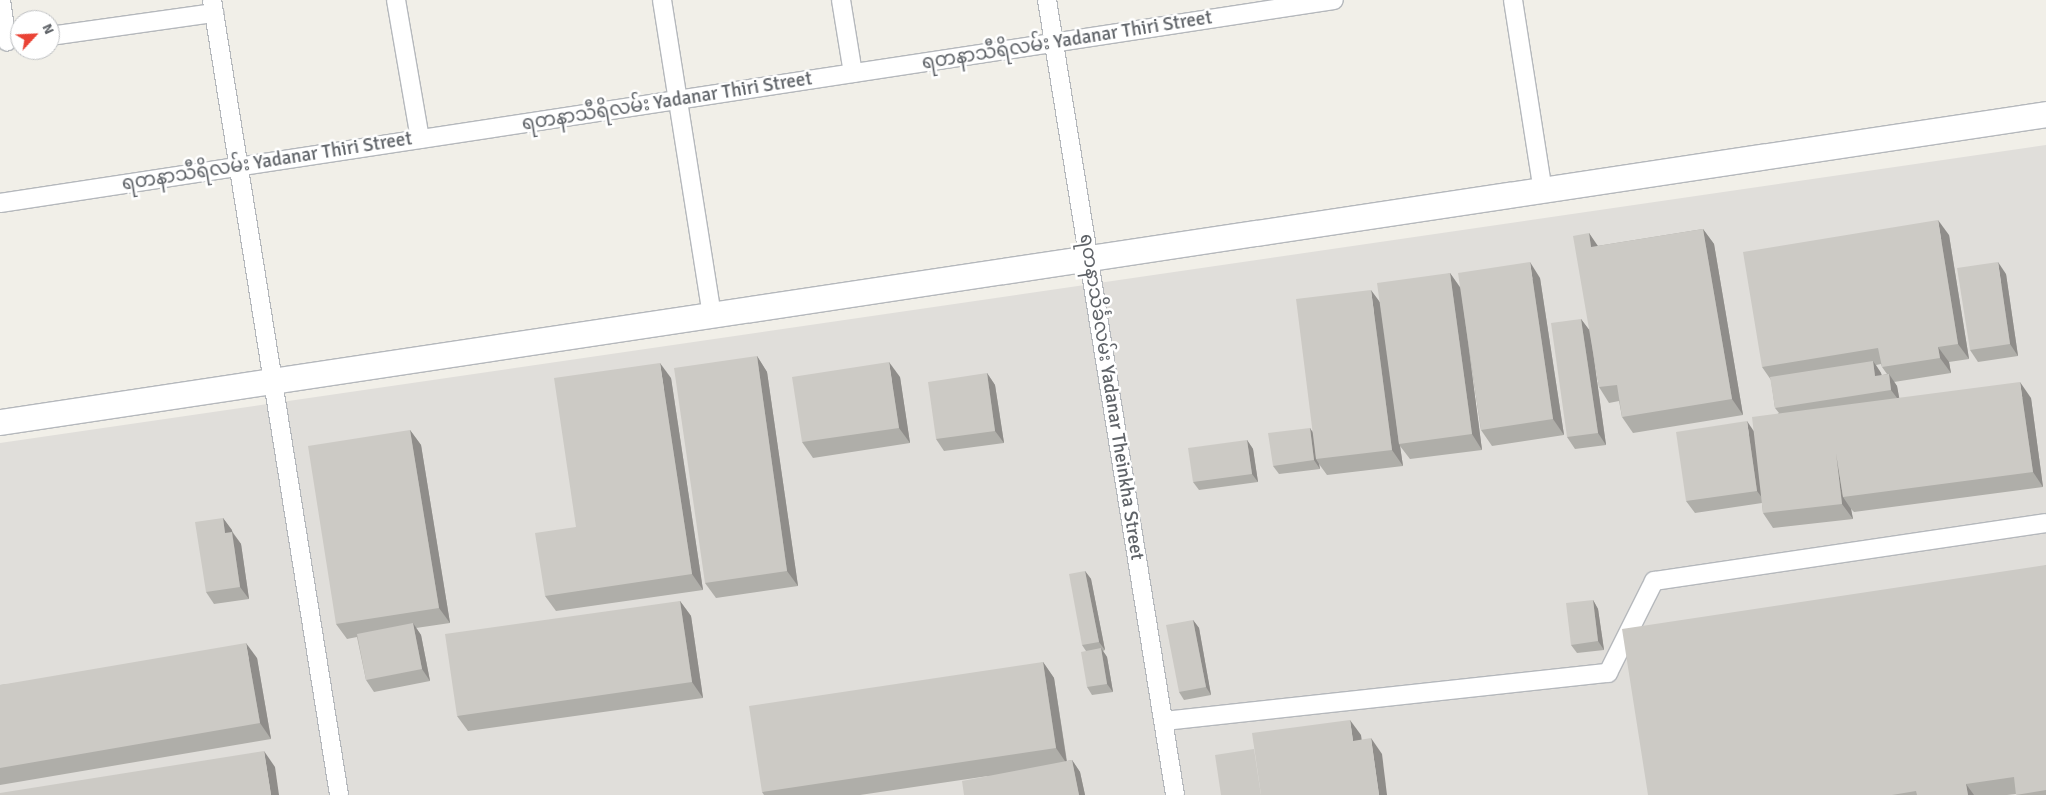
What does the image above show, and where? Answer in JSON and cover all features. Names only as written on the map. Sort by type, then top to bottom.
[{"type":"street","points":[[1,0],[9,42]]},
{"type":"street","points":[[396,0],[420,139]]},
{"type":"street","points":[[662,0],[712,315]]},
{"type":"street","points":[[841,0],[853,73]]},
{"type":"street","name":"ရတနာသိင်္ခလမ်း Yadanar Theinkha Street","points":[[1047,0],[1176,795]]},
{"type":"street","name":"ရတနာသီရိလမ်း Yadanar Thiri Street","points":[[0,203],[1054,43],[1230,8],[1334,0]]},
{"type":"street","points":[[1513,0],[1543,191]]},
{"type":"street","points":[[60,34],[213,6],[339,795]]},
{"type":"street","points":[[0,422],[272,383],[1088,256],[1543,191],[2046,114]]},
{"type":"street","points":[[1164,721],[1608,673],[1654,581],[2046,523]]},
{"type":"shaded area","points":[[2046,145],[2046,795],[0,795],[0,443]]},
{"type":"building","points":[[1938,220],[1958,344],[1938,347],[1940,358],[1882,367],[1878,348],[1762,367],[1743,252]]},
{"type":"building","points":[[1703,229],[1732,399],[1622,417],[1617,385],[1599,387],[1573,236],[1589,233],[1591,247]]},
{"type":"building","points":[[1530,262],[1553,419],[1481,430],[1458,273]]},
{"type":"building","points":[[1998,262],[2010,344],[1970,350],[1957,268]]},
{"type":"building","points":[[1450,273],[1472,434],[1399,444],[1377,283]]},
{"type":"building","points":[[1371,290],[1392,450],[1316,459],[1296,299]]},
{"type":"building","points":[[1581,319],[1598,433],[1567,437],[1551,323]]},
{"type":"building","points":[[757,356],[787,571],[705,583],[674,368]]},
{"type":"building","points":[[1873,361],[1875,376],[1889,374],[1891,390],[1775,408],[1770,377]]},
{"type":"building","points":[[889,362],[899,428],[802,442],[792,377]]},
{"type":"building","points":[[660,363],[692,574],[545,596],[535,533],[576,527],[554,378]]},
{"type":"building","points":[[987,373],[995,431],[936,439],[928,382]]},
{"type":"building","points":[[2020,382],[2033,472],[1843,497],[1836,453],[1842,504],[1763,513],[1752,417]]},
{"type":"building","points":[[1747,421],[1757,491],[1686,501],[1676,432]]},
{"type":"building","points":[[1310,428],[1314,460],[1273,466],[1268,433]]},
{"type":"building","points":[[410,430],[439,608],[336,624],[308,446]]},
{"type":"building","points":[[1247,440],[1252,474],[1193,482],[1188,448]]},
{"type":"building","points":[[223,518],[225,533],[232,532],[240,587],[206,592],[195,522]]},
{"type":"building","points":[[2046,565],[2046,790],[2016,795],[2014,777],[1966,784],[1968,795],[1917,795],[1916,791],[1892,795],[1648,795],[1622,629]]},
{"type":"building","points":[[1085,571],[1099,642],[1082,645],[1069,574]]},
{"type":"building","points":[[1593,600],[1598,641],[1571,645],[1566,603]]},
{"type":"building","points":[[680,601],[692,682],[457,716],[445,634]]},
{"type":"building","points":[[1193,620],[1206,687],[1179,692],[1166,625]]},
{"type":"building","points":[[413,623],[422,669],[366,680],[357,634]]},
{"type":"building","points":[[246,643],[260,723],[0,768],[0,685]]},
{"type":"building","points":[[1101,648],[1107,684],[1087,687],[1081,652]]},
{"type":"building","points":[[1043,662],[1056,748],[762,792],[749,706]]},
{"type":"building","points":[[1350,720],[1353,741],[1371,738],[1379,795],[1261,795],[1252,733]]},
{"type":"building","points":[[1254,749],[1261,795],[1221,795],[1215,755]]},
{"type":"building","points":[[264,751],[271,795],[0,795],[0,793]]},
{"type":"building","points":[[1072,760],[1079,795],[964,795],[962,781]]}]
